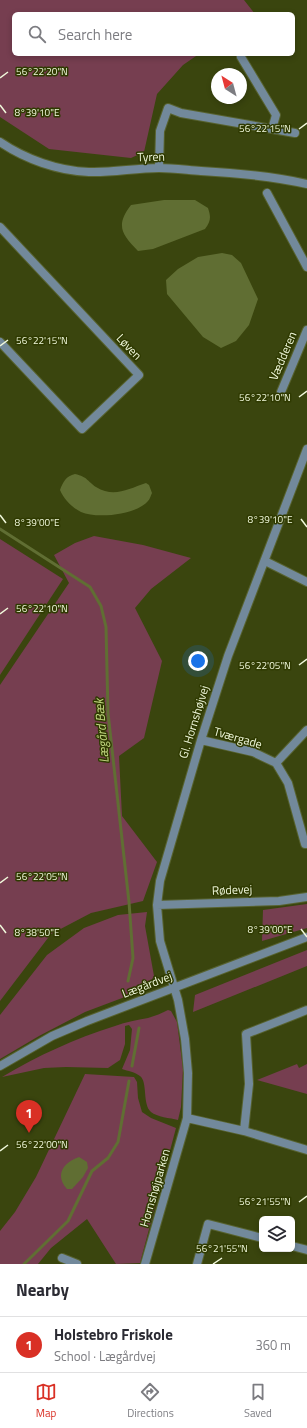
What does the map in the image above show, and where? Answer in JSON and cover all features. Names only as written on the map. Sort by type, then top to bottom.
[{"type":"street","points":[[241,58],[276,115],[272,129]]},
{"type":"street","points":[[159,168],[160,132],[168,108],[181,113],[295,134]]},
{"type":"street","name":"Tyren","points":[[0,142],[31,159],[61,168],[89,172],[159,168],[226,172],[290,180],[307,184]]},
{"type":"street","points":[[268,193],[307,268]]},
{"type":"street","name":"Løven","points":[[0,227],[139,375],[82,429],[0,342]]},
{"type":"street","name":"Vædderen","points":[[281,392],[307,330]]},
{"type":"street","name":"Gl. Hornshøjvej","points":[[174,988],[160,941],[157,905],[160,881],[201,740],[228,656],[307,449]]},
{"type":"street","points":[[265,561],[307,582]]},
{"type":"street","points":[[306,844],[288,783],[276,763],[307,730]]},
{"type":"street","name":"Tværgade","points":[[201,740],[253,752],[276,763]]},
{"type":"street","name":"Rødevej","points":[[157,905],[279,901],[307,897]]},
{"type":"street","name":"Lægårdvej","points":[[0,1066],[52,1036],[87,1021],[307,937]]},
{"type":"street","name":"Hornshøjparken","points":[[146,1264],[187,1118],[188,1073],[185,1039],[178,1000],[174,988]]},
{"type":"street","points":[[244,1131],[249,1084],[246,1034],[307,1010]]},
{"type":"street","points":[[187,1118],[244,1131],[307,1150]]},
{"type":"street","points":[[197,1264],[208,1224],[259,1237]]},
{"type":"street","points":[[295,1247],[307,1250]]},
{"type":"street","points":[[62,1258],[77,1264]]},
{"type":"shaded area","points":[[0,0],[244,0],[253,12],[12,12],[12,56],[196,56],[183,65],[157,94],[144,152],[131,158],[49,149],[0,117]]},
{"type":"shaded area","points":[[164,200],[195,200],[208,208],[210,216],[208,224],[205,229],[153,249],[138,251],[128,240],[122,230],[123,219],[126,212],[131,205]]},
{"type":"shaded area","points":[[222,253],[232,255],[241,263],[258,299],[249,325],[236,341],[221,348],[203,337],[167,294],[166,280],[178,269],[198,257]]},
{"type":"shaded area","points":[[75,474],[85,478],[96,487],[109,492],[127,490],[146,483],[149,485],[152,493],[148,501],[135,510],[106,515],[88,514],[77,510],[71,505],[60,490],[65,480],[69,476]]},
{"type":"shaded area","points":[[94,536],[143,545],[191,558],[151,589],[135,608],[162,661],[144,738],[119,756],[122,816],[157,862],[143,901],[91,913],[51,934],[0,1001],[0,685],[69,583],[54,555],[75,543]]},
{"type":"shaded area","points":[[0,539],[63,579],[0,675]]},
{"type":"shaded area","points":[[307,904],[307,928],[262,941],[263,910]]},
{"type":"shaded area","points":[[147,912],[145,926],[154,976],[146,989],[85,1012],[39,1036],[0,1059],[0,1015],[47,955],[84,928],[118,915]]},
{"type":"shaded area","points":[[307,950],[307,966],[193,1012],[195,995]]},
{"type":"shaded area","points":[[168,1010],[171,1011],[177,1022],[183,1069],[181,1107],[178,1120],[160,1116],[151,1112],[147,1104],[144,1083],[140,1076],[122,1069],[130,1050],[132,1029],[129,1025],[125,1026],[125,1044],[120,1060],[108,1068],[44,1068],[2,1077],[71,1042],[100,1031],[132,1021],[148,1018]]},
{"type":"shaded area","points":[[297,1064],[299,1068],[307,1064],[307,1094],[257,1080]]},
{"type":"shaded area","points":[[85,1074],[134,1077],[137,1082],[138,1098],[142,1112],[151,1118],[176,1128],[140,1263],[116,1264],[87,1219],[51,1248],[38,1264],[0,1264],[0,1231],[15,1212],[36,1177]]},
{"type":"shaded area","points":[[79,1157],[87,1162],[88,1168],[83,1177],[72,1189],[67,1189],[61,1179],[62,1170],[69,1162]]},
{"type":"waterway","name":"Lægård Bæk","points":[[0,529],[90,587],[101,606],[106,627],[108,713],[129,902],[133,958],[128,981]]},
{"type":"waterway","name":"Lægård Bæk","points":[[132,1066],[139,1028]]},
{"type":"waterway","name":"Lægård Bæk","points":[[24,1264],[68,1221],[92,1171],[108,1158],[118,1142],[129,1081]]},
{"type":"place","name":"Holstebro Friskole","points":[[29,1133]]}]
